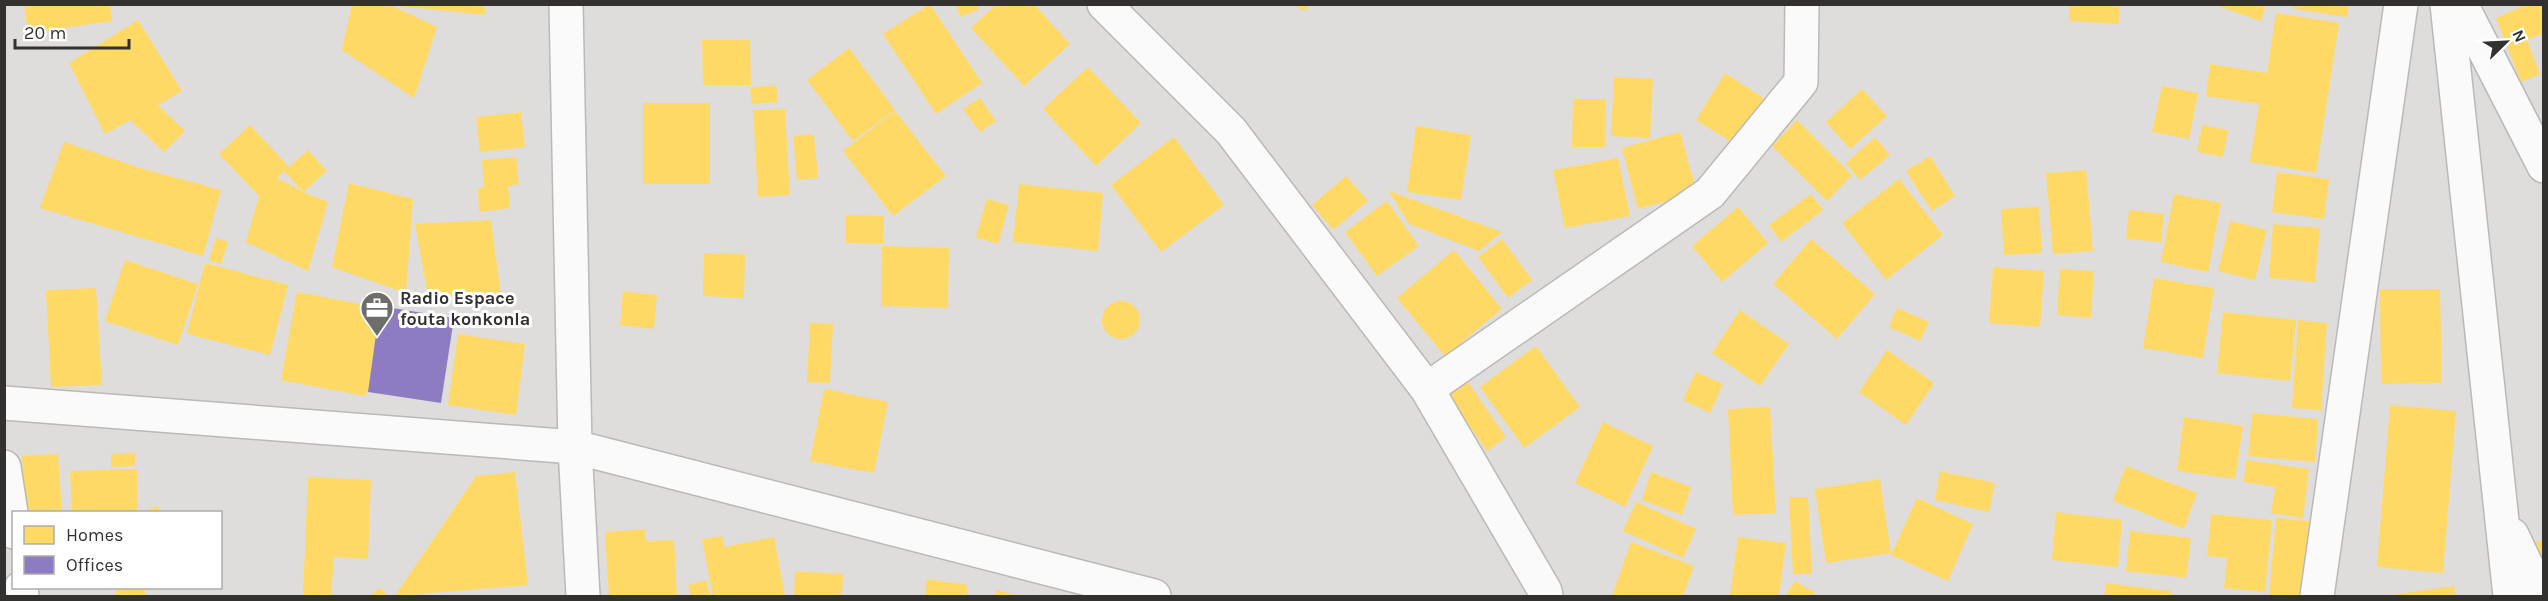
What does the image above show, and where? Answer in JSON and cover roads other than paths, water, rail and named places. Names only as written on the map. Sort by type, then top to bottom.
[{"type":"street","points":[[566,4],[575,447],[583,597]]},
{"type":"street","points":[[1104,4],[1231,131],[1427,389],[1545,591],[1545,597]]},
{"type":"street","points":[[1427,389],[1710,193],[1801,82],[1803,4]]},
{"type":"street","points":[[2317,597],[2401,4]]},
{"type":"street","points":[[2447,4],[2510,597]]},
{"type":"street","points":[[2461,4],[2544,166]]},
{"type":"street","points":[[4,403],[575,447],[1154,597]]},
{"type":"street","points":[[4,467],[12,519]]},
{"type":"street","points":[[2501,511],[2541,597]]},
{"type":"place","name":"Radio Espace fouta konkonla","points":[[377,337]]}]
